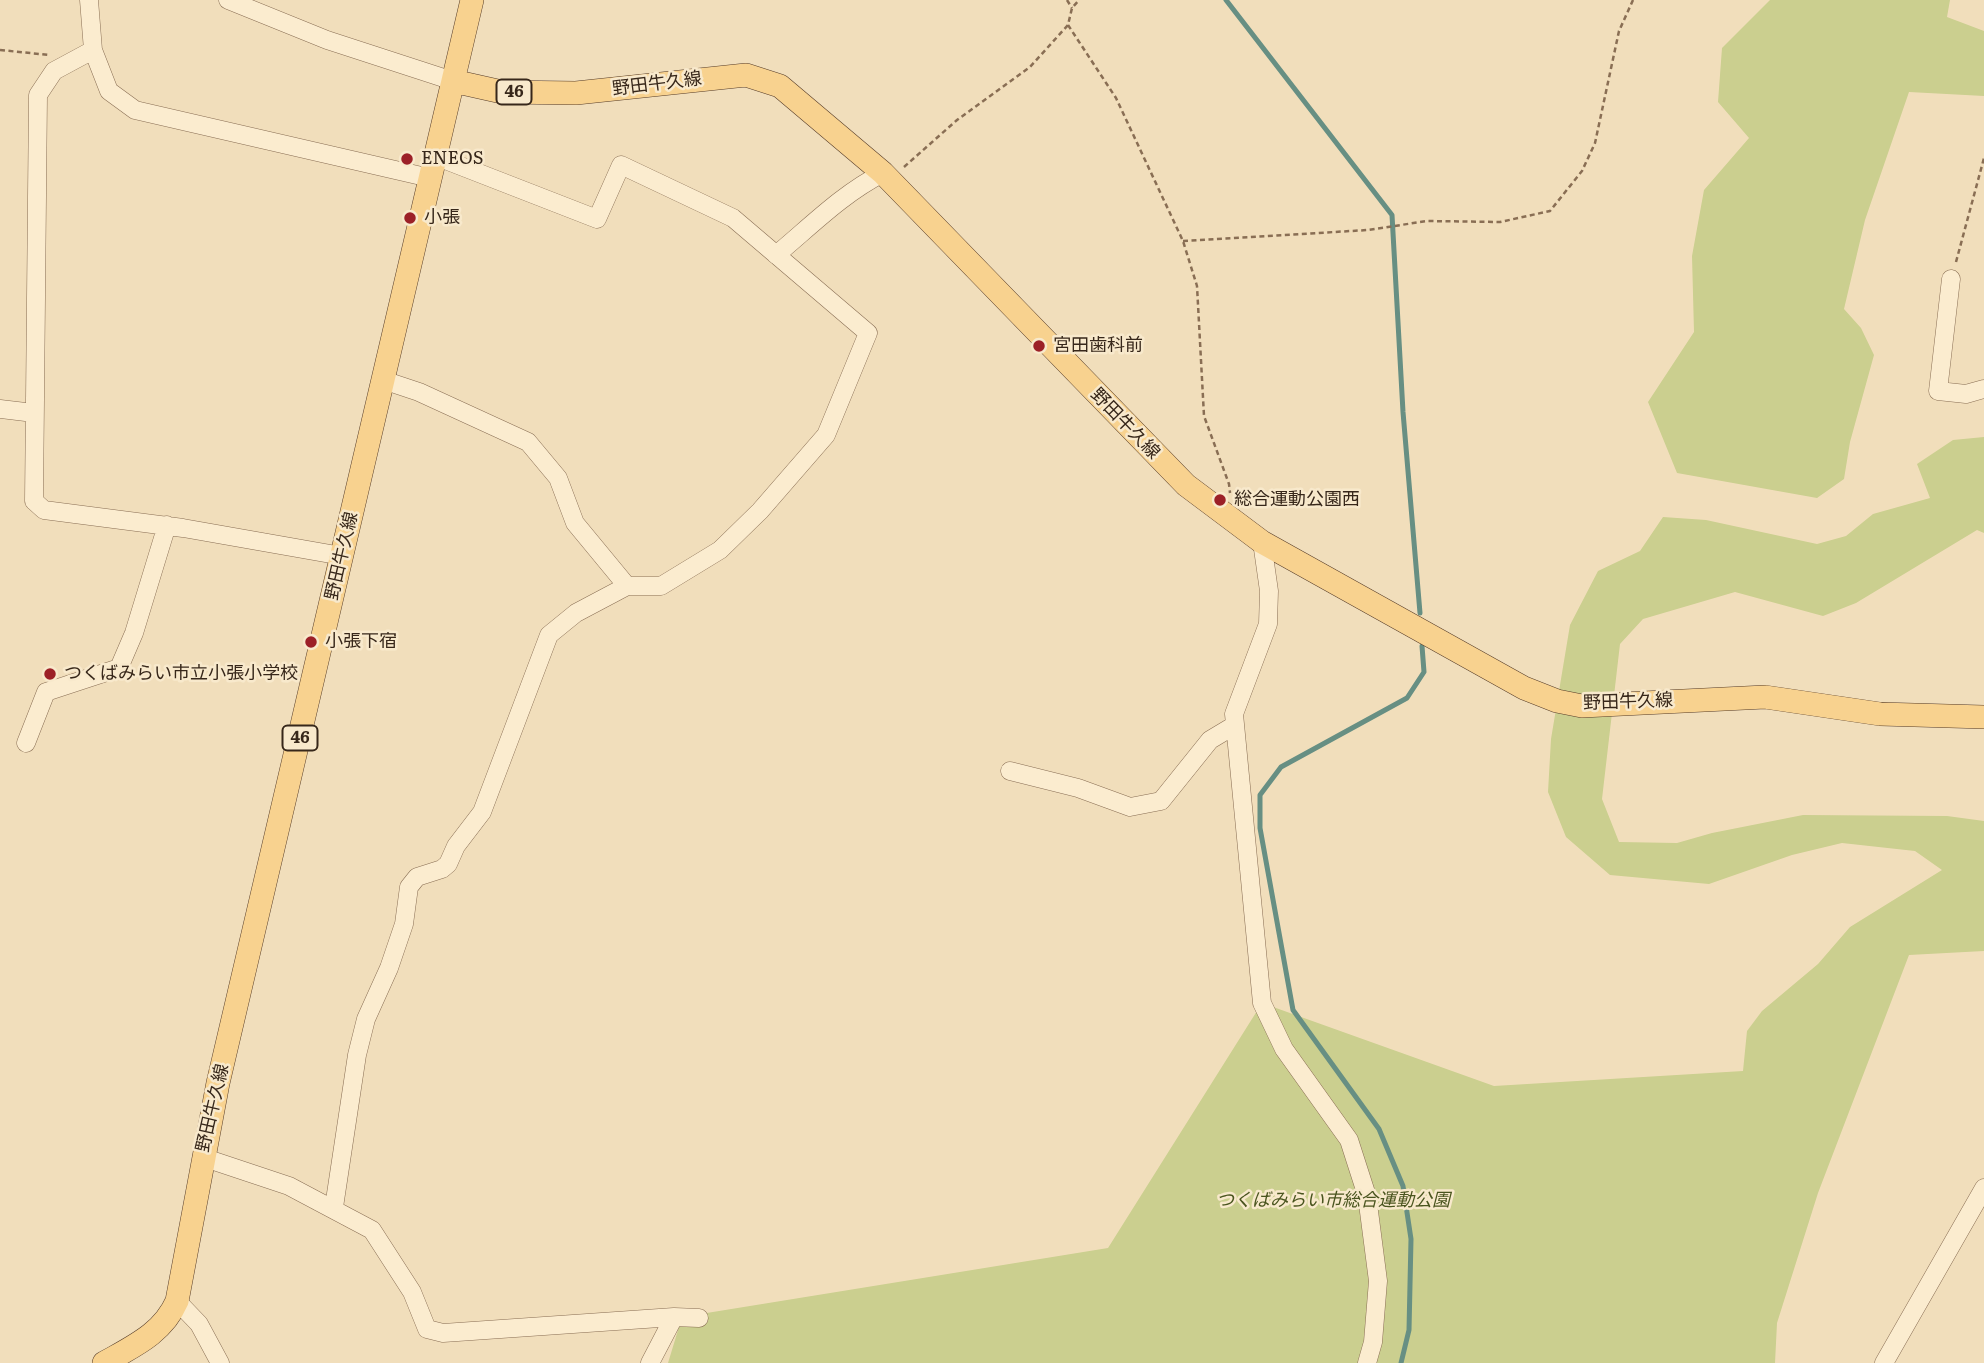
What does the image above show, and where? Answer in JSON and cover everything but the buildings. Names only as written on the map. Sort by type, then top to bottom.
[{"type":"main road","points":[[453,81],[472,0]]},
{"type":"main road","name":"野田牛久線","points":[[104,1363],[159,1329],[170,1317],[177,1301],[202,1157],[453,81],[502,92],[576,93],[723,76],[762,78],[794,95],[886,176],[1186,485],[1262,542],[1524,688],[1557,701],[1582,706],[1765,697],[1880,714],[1984,717]]},
{"type":"street","points":[[89,0],[93,50],[109,92],[135,110],[430,178]]},
{"type":"street","points":[[228,0],[327,40],[453,81]]},
{"type":"street","points":[[93,50],[54,71],[38,95],[34,500],[44,510],[167,525],[342,556]]},
{"type":"street","points":[[334,1207],[357,1055],[366,1020],[389,968],[404,924],[409,887],[417,877],[442,869],[448,864],[456,846],[482,811],[549,635],[576,612],[627,586],[661,586],[720,550],[760,511],[826,435],[869,333],[733,218],[621,165],[597,219],[435,156]]},
{"type":"street","points":[[776,255],[859,186],[886,176]]},
{"type":"street","points":[[1951,279],[1938,391],[1966,394],[1984,388]]},
{"type":"street","points":[[383,380],[419,391],[528,442],[558,478],[575,523],[627,586]]},
{"type":"street","points":[[0,409],[34,413]]},
{"type":"street","points":[[26,743],[46,692],[119,668],[134,633],[167,525]]},
{"type":"street","points":[[1262,542],[1269,591],[1268,624],[1234,714],[1262,1003],[1284,1049],[1349,1140],[1367,1196],[1378,1281],[1373,1342],[1367,1363]]},
{"type":"street","points":[[1010,771],[1078,788],[1130,807],[1161,801],[1210,740],[1235,725]]},
{"type":"street","points":[[202,1157],[264,1175],[334,1207],[372,1230],[412,1292],[427,1329],[443,1334],[674,1317],[699,1318]]},
{"type":"street","points":[[1884,1363],[1984,1188]]},
{"type":"street","points":[[177,1301],[199,1324],[220,1363]]},
{"type":"street","points":[[650,1363],[674,1317]]},
{"type":"path","points":[[1067,0],[1072,8]]},
{"type":"path","points":[[886,176],[1030,67],[1068,25],[1072,8],[1079,0]]},
{"type":"path","points":[[1183,241],[1368,230],[1427,221],[1500,222],[1550,211],[1582,170],[1595,143],[1619,31],[1633,0]]},
{"type":"path","points":[[1068,25],[1116,98],[1183,241],[1196,286],[1204,415],[1229,484],[1231,521]]},
{"type":"path","points":[[0,50],[47,54],[69,63]]},
{"type":"path","points":[[1951,279],[1984,158]]},
{"type":"green space","points":[[1770,0],[1950,0],[1947,17],[1984,31],[1984,96],[1909,92],[1865,220],[1844,309],[1861,328],[1874,355],[1850,442],[1844,479],[1817,498],[1677,473],[1648,402],[1694,332],[1692,256],[1704,190],[1749,138],[1718,102],[1722,48]]},
{"type":"green space","name":"つくばみらい市総合運動公園","points":[[1984,437],[1984,533],[1977,530],[1856,603],[1823,616],[1735,592],[1643,619],[1620,644],[1602,799],[1619,842],[1677,843],[1712,833],[1803,815],[1947,816],[1984,821],[1984,951],[1909,955],[1818,1193],[1777,1323],[1775,1363],[668,1363],[682,1317],[1108,1248],[1262,1003],[1494,1086],[1743,1071],[1747,1031],[1762,1011],[1818,964],[1850,927],[1942,870],[1915,851],[1842,843],[1792,855],[1709,884],[1610,875],[1566,837],[1548,792],[1551,739],[1570,625],[1598,571],[1640,551],[1663,517],[1706,520],[1817,544],[1846,536],[1873,514],[1930,498],[1917,464],[1953,440]]},
{"type":"waterway","points":[[1226,0],[1392,215],[1403,412],[1420,613]]},
{"type":"waterway","points":[[1401,1363],[1409,1330],[1411,1239],[1403,1186],[1379,1129],[1293,1010],[1260,828],[1260,795],[1281,767],[1407,698],[1424,672],[1422,646]]},
{"type":"place","name":"ENEOS","points":[[407,159]]},
{"type":"place","name":"小張","points":[[410,218]]},
{"type":"place","name":"宮田歯科前","points":[[1039,346]]},
{"type":"place","name":"総合運動公園西","points":[[1220,500]]},
{"type":"place","name":"小張下宿","points":[[311,642]]},
{"type":"place","name":"つくばみらい市立小張小学校","points":[[50,674]]}]
